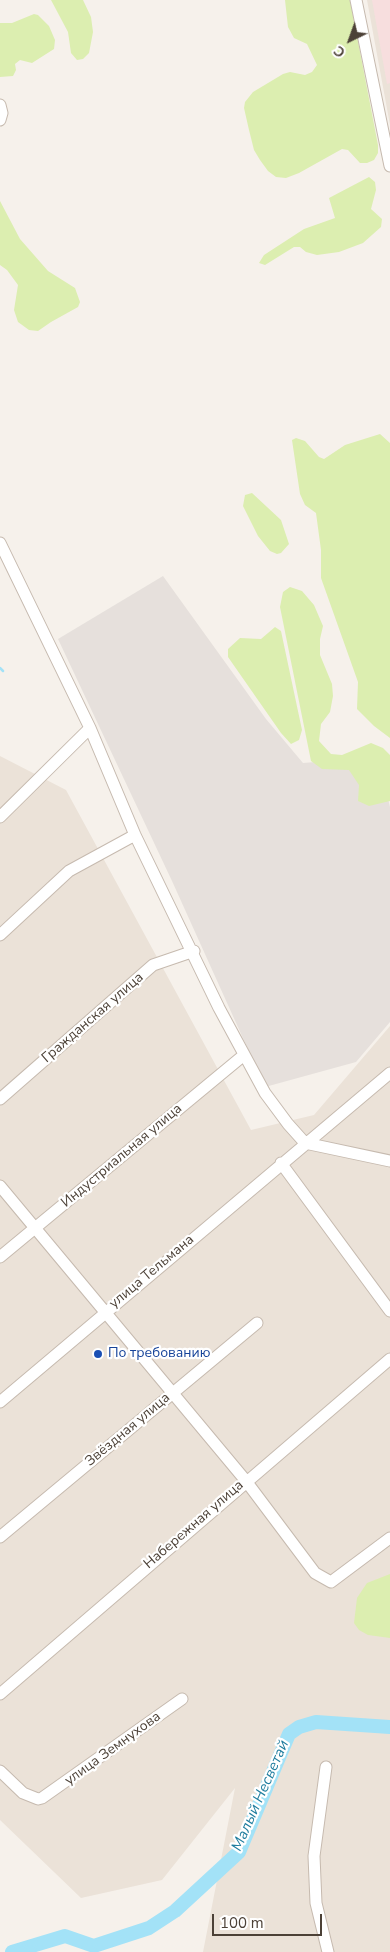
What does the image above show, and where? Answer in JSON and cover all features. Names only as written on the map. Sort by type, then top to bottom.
[{"type":"street","points":[[356,0],[390,166]]},
{"type":"street","points":[[0,105],[2,113],[0,120]]},
{"type":"street","points":[[0,543],[90,728],[135,835],[244,1055],[265,1093],[305,1143],[390,1161]]},
{"type":"street","points":[[0,817],[90,728]]},
{"type":"street","points":[[0,935],[69,871],[135,835]]},
{"type":"street","name":"Гражданская улица","points":[[0,1099],[153,965],[194,951]]},
{"type":"street","name":"Индустриальная улица","points":[[0,1257],[244,1055]]},
{"type":"street","name":"улица Тельмана","points":[[0,1402],[390,1073]]},
{"type":"street","points":[[281,1163],[390,1311]]},
{"type":"street","points":[[0,1186],[246,1481],[315,1573],[331,1582],[390,1538]]},
{"type":"street","name":"Звёздная улица","points":[[0,1537],[257,1323]]},
{"type":"street","name":"Набережная улица","points":[[0,1694],[390,1358]]},
{"type":"street","name":"улица Земнухова","points":[[0,1771],[23,1793],[38,1799],[42,1798],[182,1700]]},
{"type":"street","points":[[326,1767],[314,1856],[316,1903],[328,1952]]},
{"type":"shaded area","points":[[367,0],[390,0],[390,125]]},
{"type":"shaded area","points":[[372,0],[390,0],[390,83],[387,84]]},
{"type":"shaded area","points":[[163,576],[266,719],[303,763],[378,757],[390,807],[390,1022],[356,1062],[265,1087],[172,881],[58,639]]},
{"type":"shaded area","points":[[0,756],[66,790],[251,1130],[314,1115],[390,1026],[390,1952],[203,1952],[235,1788],[162,1880],[81,1898],[0,1820]]},
{"type":"green space","points":[[51,0],[83,0],[91,17],[93,32],[89,53],[83,59],[77,60],[71,53],[68,32]]},
{"type":"green space","points":[[285,0],[350,0],[378,145],[378,153],[374,160],[360,163],[348,150],[342,149],[299,173],[286,178],[276,177],[268,171],[254,150],[244,108],[245,102],[253,92],[283,74],[290,72],[305,75],[312,72],[317,65],[307,44],[294,38],[288,27]]},
{"type":"green space","points":[[34,14],[38,15],[49,26],[55,40],[54,49],[32,63],[20,60],[15,64],[16,70],[13,76],[0,77],[0,23],[12,23]]},
{"type":"green space","points":[[369,177],[375,182],[376,190],[371,209],[382,219],[381,227],[363,243],[339,252],[317,255],[306,252],[300,247],[294,247],[265,265],[259,263],[264,255],[304,229],[335,218],[329,198]]},
{"type":"green space","points":[[0,201],[20,239],[48,271],[75,288],[80,302],[78,307],[38,331],[29,330],[18,322],[14,310],[18,285],[7,270],[0,265]]},
{"type":"green space","points":[[380,434],[390,443],[390,738],[374,726],[357,709],[358,682],[321,578],[321,550],[316,513],[305,505],[300,494],[292,440],[296,438],[305,441],[319,457],[324,459],[345,445]]},
{"type":"green space","points":[[252,493],[281,520],[289,544],[281,553],[277,554],[270,551],[258,536],[243,506],[245,495]]},
{"type":"green space","points":[[290,587],[302,591],[314,605],[323,626],[320,639],[320,655],[332,684],[333,696],[330,712],[321,724],[319,741],[331,754],[342,755],[371,743],[383,748],[390,755],[390,801],[369,806],[358,801],[359,785],[349,770],[322,769],[311,761],[280,607],[283,592]]},
{"type":"green space","points":[[275,627],[281,631],[302,730],[299,740],[291,744],[281,733],[228,657],[228,649],[240,638],[261,639]]},
{"type":"green space","points":[[390,1574],[390,1638],[368,1635],[359,1630],[354,1623],[357,1598],[367,1583]]},
{"type":"waterway","points":[[0,668],[3,671]]},
{"type":"waterway","name":"Малый Несветай","points":[[12,1952],[65,1936],[94,1946],[149,1928],[175,1911],[239,1852],[289,1734],[299,1727],[316,1722],[390,1727]]},
{"type":"place","name":"По требованию","points":[[98,1354]]}]
